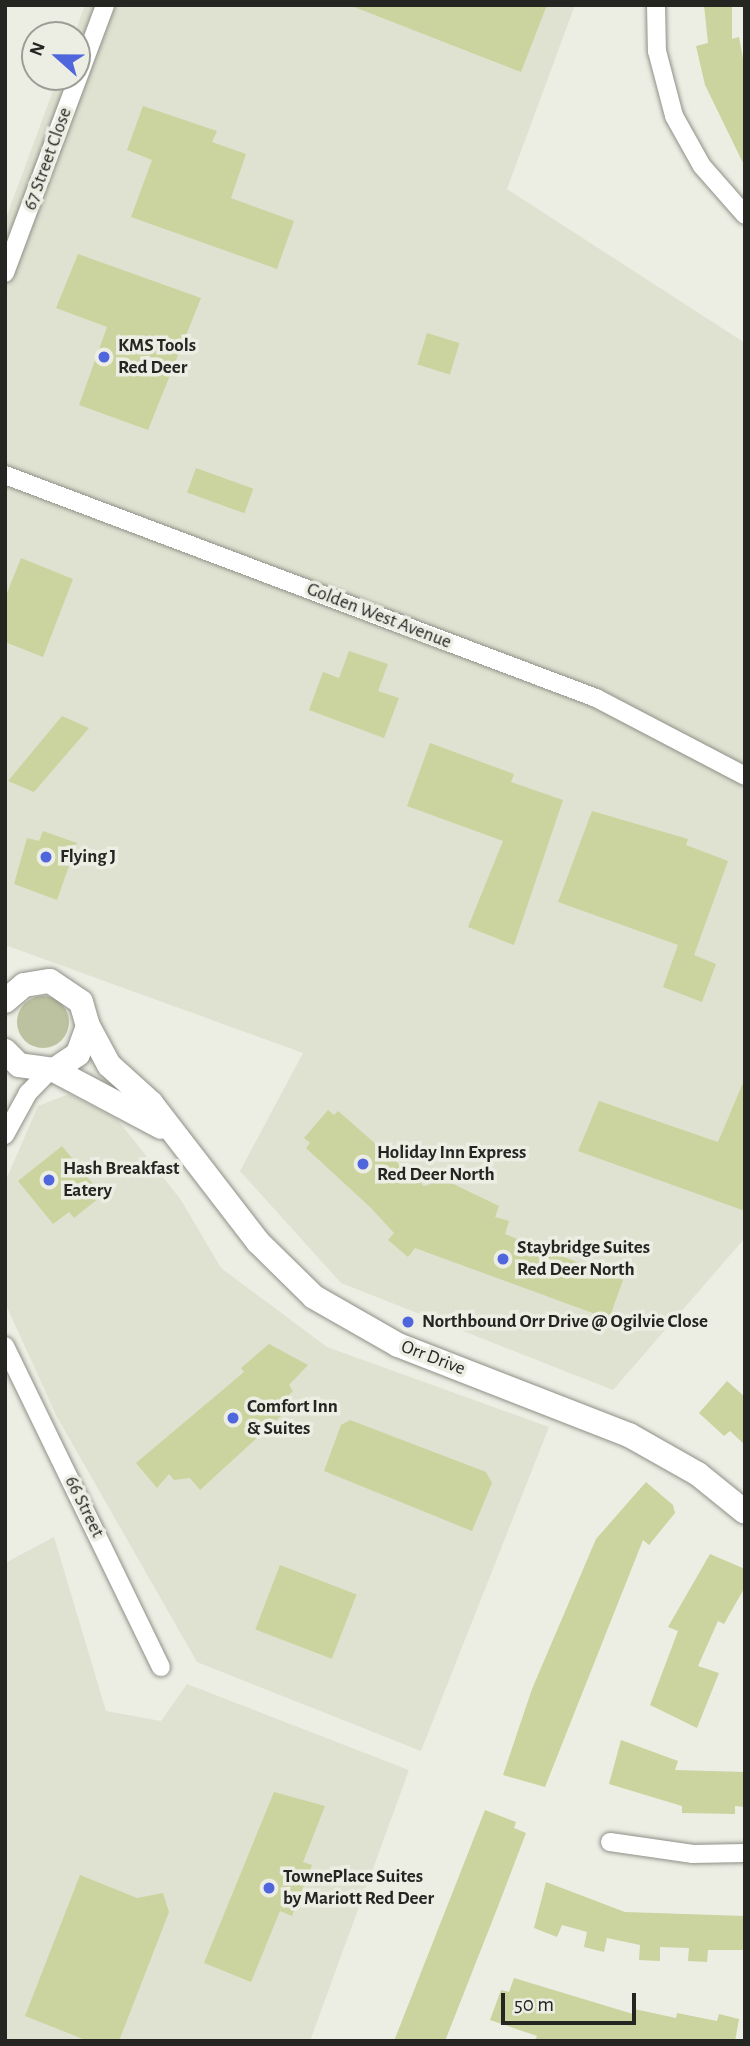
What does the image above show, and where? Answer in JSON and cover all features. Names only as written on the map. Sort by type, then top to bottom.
[{"type":"street","name":"67 Street Close","points":[[5,273],[104,5]]},
{"type":"street","points":[[656,5],[657,51],[674,116],[702,166],[745,215]]},
{"type":"street","name":"Golden West Avenue","points":[[5,475],[596,698],[745,776]]},
{"type":"street","points":[[5,976],[38,981]]},
{"type":"street","points":[[5,1001],[38,981]]},
{"type":"street","name":"Orr Drive","points":[[38,981],[72,992],[109,1065],[151,1103],[273,1260],[332,1310],[398,1345],[629,1435],[698,1474],[745,1512]]},
{"type":"street","points":[[5,1135],[28,1093],[51,1071],[78,1054],[88,1026]]},
{"type":"street","name":"Orr Drive","points":[[5,1051],[19,1065],[51,1071],[92,1086],[173,1134]]},
{"type":"street","name":"66 Street","points":[[5,1346],[162,1667]]},
{"type":"street","points":[[610,1842],[693,1854],[745,1853]]},
{"type":"shaded area","points":[[85,5],[575,5],[507,189],[745,343],[745,1238],[613,1390],[341,1283],[240,1171],[303,1053],[5,945],[5,221],[53,91],[91,91],[91,21],[79,21]]},
{"type":"shaded area","points":[[69,1094],[117,1119],[181,1200],[221,1268],[327,1347],[549,1427],[421,1751],[197,1662],[57,1417],[5,1303],[5,1182],[38,1106]]},
{"type":"shaded area","points":[[54,1537],[106,1711],[161,1721],[187,1684],[409,1770],[310,2041],[5,2041],[5,1563]]},
{"type":"green space","points":[[43,996],[53,998],[61,1004],[67,1012],[67,1032],[61,1040],[53,1046],[43,1048],[33,1046],[25,1040],[19,1032],[17,1022],[19,1012],[25,1004],[33,998]]},
{"type":"building","points":[[349,5],[547,5],[521,72]]},
{"type":"building","points":[[704,5],[732,5],[732,39],[739,37],[745,69],[745,167],[705,85],[696,46],[708,43]]},
{"type":"building","points":[[143,106],[217,131],[212,142],[246,154],[231,198],[294,221],[277,269],[131,217],[152,160],[127,150]]},
{"type":"building","points":[[78,254],[201,298],[148,430],[79,405],[107,327],[56,308]]},
{"type":"building","points":[[427,333],[460,343],[450,374],[417,365]]},
{"type":"building","points":[[196,468],[253,489],[244,513],[187,492]]},
{"type":"building","points":[[21,558],[73,579],[43,657],[5,642],[5,598]]},
{"type":"building","points":[[349,651],[388,664],[378,691],[399,698],[384,738],[309,710],[323,672],[339,678]]},
{"type":"building","points":[[62,716],[89,728],[34,792],[8,781]]},
{"type":"building","points":[[430,743],[514,774],[511,782],[563,800],[514,945],[468,927],[503,841],[407,806]]},
{"type":"building","points":[[592,811],[688,839],[686,845],[728,861],[694,955],[716,964],[702,1002],[663,987],[678,945],[558,902]]},
{"type":"building","name":"Flying J","points":[[43,831],[77,843],[57,900],[14,884],[27,838],[39,841]]},
{"type":"building","points":[[745,1078],[745,1211],[578,1151],[599,1101],[718,1142]]},
{"type":"building","points":[[328,1110],[334,1115],[338,1111],[424,1186],[445,1180],[499,1206],[495,1217],[509,1221],[505,1234],[623,1280],[609,1319],[415,1248],[408,1257],[388,1240],[394,1233],[371,1208],[306,1148],[310,1143],[304,1138]]},
{"type":"building","points":[[62,1146],[99,1191],[99,1198],[74,1218],[69,1212],[53,1224],[18,1181]]},
{"type":"building","name":"Comfort Inn & Suites","points":[[269,1344],[308,1365],[289,1385],[293,1391],[281,1403],[282,1415],[200,1490],[190,1478],[174,1480],[169,1474],[157,1488],[136,1463],[244,1372],[241,1368]]},
{"type":"building","points":[[727,1381],[745,1397],[745,1445],[730,1431],[724,1436],[699,1413]]},
{"type":"building","points":[[350,1420],[486,1472],[492,1483],[472,1531],[324,1471],[341,1425]]},
{"type":"building","points":[[646,1482],[673,1505],[675,1513],[649,1545],[643,1540],[545,1787],[503,1775],[532,1689],[596,1539]]},
{"type":"building","points":[[710,1554],[745,1569],[745,1587],[724,1624],[718,1621],[698,1666],[719,1673],[697,1728],[650,1705],[678,1631],[668,1627]]},
{"type":"building","points":[[280,1565],[357,1594],[332,1659],[255,1629]]},
{"type":"building","points":[[621,1740],[678,1761],[675,1770],[745,1772],[745,1807],[735,1806],[735,1814],[682,1813],[682,1806],[609,1784]]},
{"type":"building","name":"TownePlace Suites by Mariott Red Deer","points":[[274,1792],[325,1806],[303,1862],[312,1865],[292,1916],[280,1911],[251,1982],[204,1963]]},
{"type":"building","points":[[485,1810],[516,1822],[514,1828],[526,1833],[445,2041],[394,2041]]},
{"type":"building","points":[[80,1875],[137,1898],[163,1893],[169,1912],[119,2041],[88,2041],[25,2016]]},
{"type":"building","points":[[546,1882],[625,1912],[745,1916],[745,1950],[708,1950],[707,1962],[688,1961],[689,1948],[660,1947],[660,1961],[639,1960],[640,1945],[607,1938],[604,1952],[584,1947],[587,1932],[562,1925],[557,1937],[534,1928]]},
{"type":"building","points":[[514,1978],[633,2014],[634,2009],[676,2018],[677,2013],[717,2021],[719,2014],[739,2019],[735,2041],[535,2041],[537,2036],[490,2020],[501,1990],[509,1992]]},
{"type":"place","name":"KMS Tools Red Deer","points":[[104,357]]},
{"type":"place","name":"Flying J","points":[[46,857]]},
{"type":"place","name":"Holiday Inn Express Red Deer North","points":[[363,1164]]},
{"type":"place","name":"Hash Breakfast Eatery","points":[[49,1180]]},
{"type":"place","name":"Staybridge Suites Red Deer North","points":[[503,1259]]},
{"type":"place","name":"Northbound Orr Drive @ Ogilvie Close","points":[[408,1322]]},
{"type":"place","name":"Comfort Inn & Suites","points":[[233,1418]]},
{"type":"place","name":"TownePlace Suites by Mariott Red Deer","points":[[269,1888]]}]
